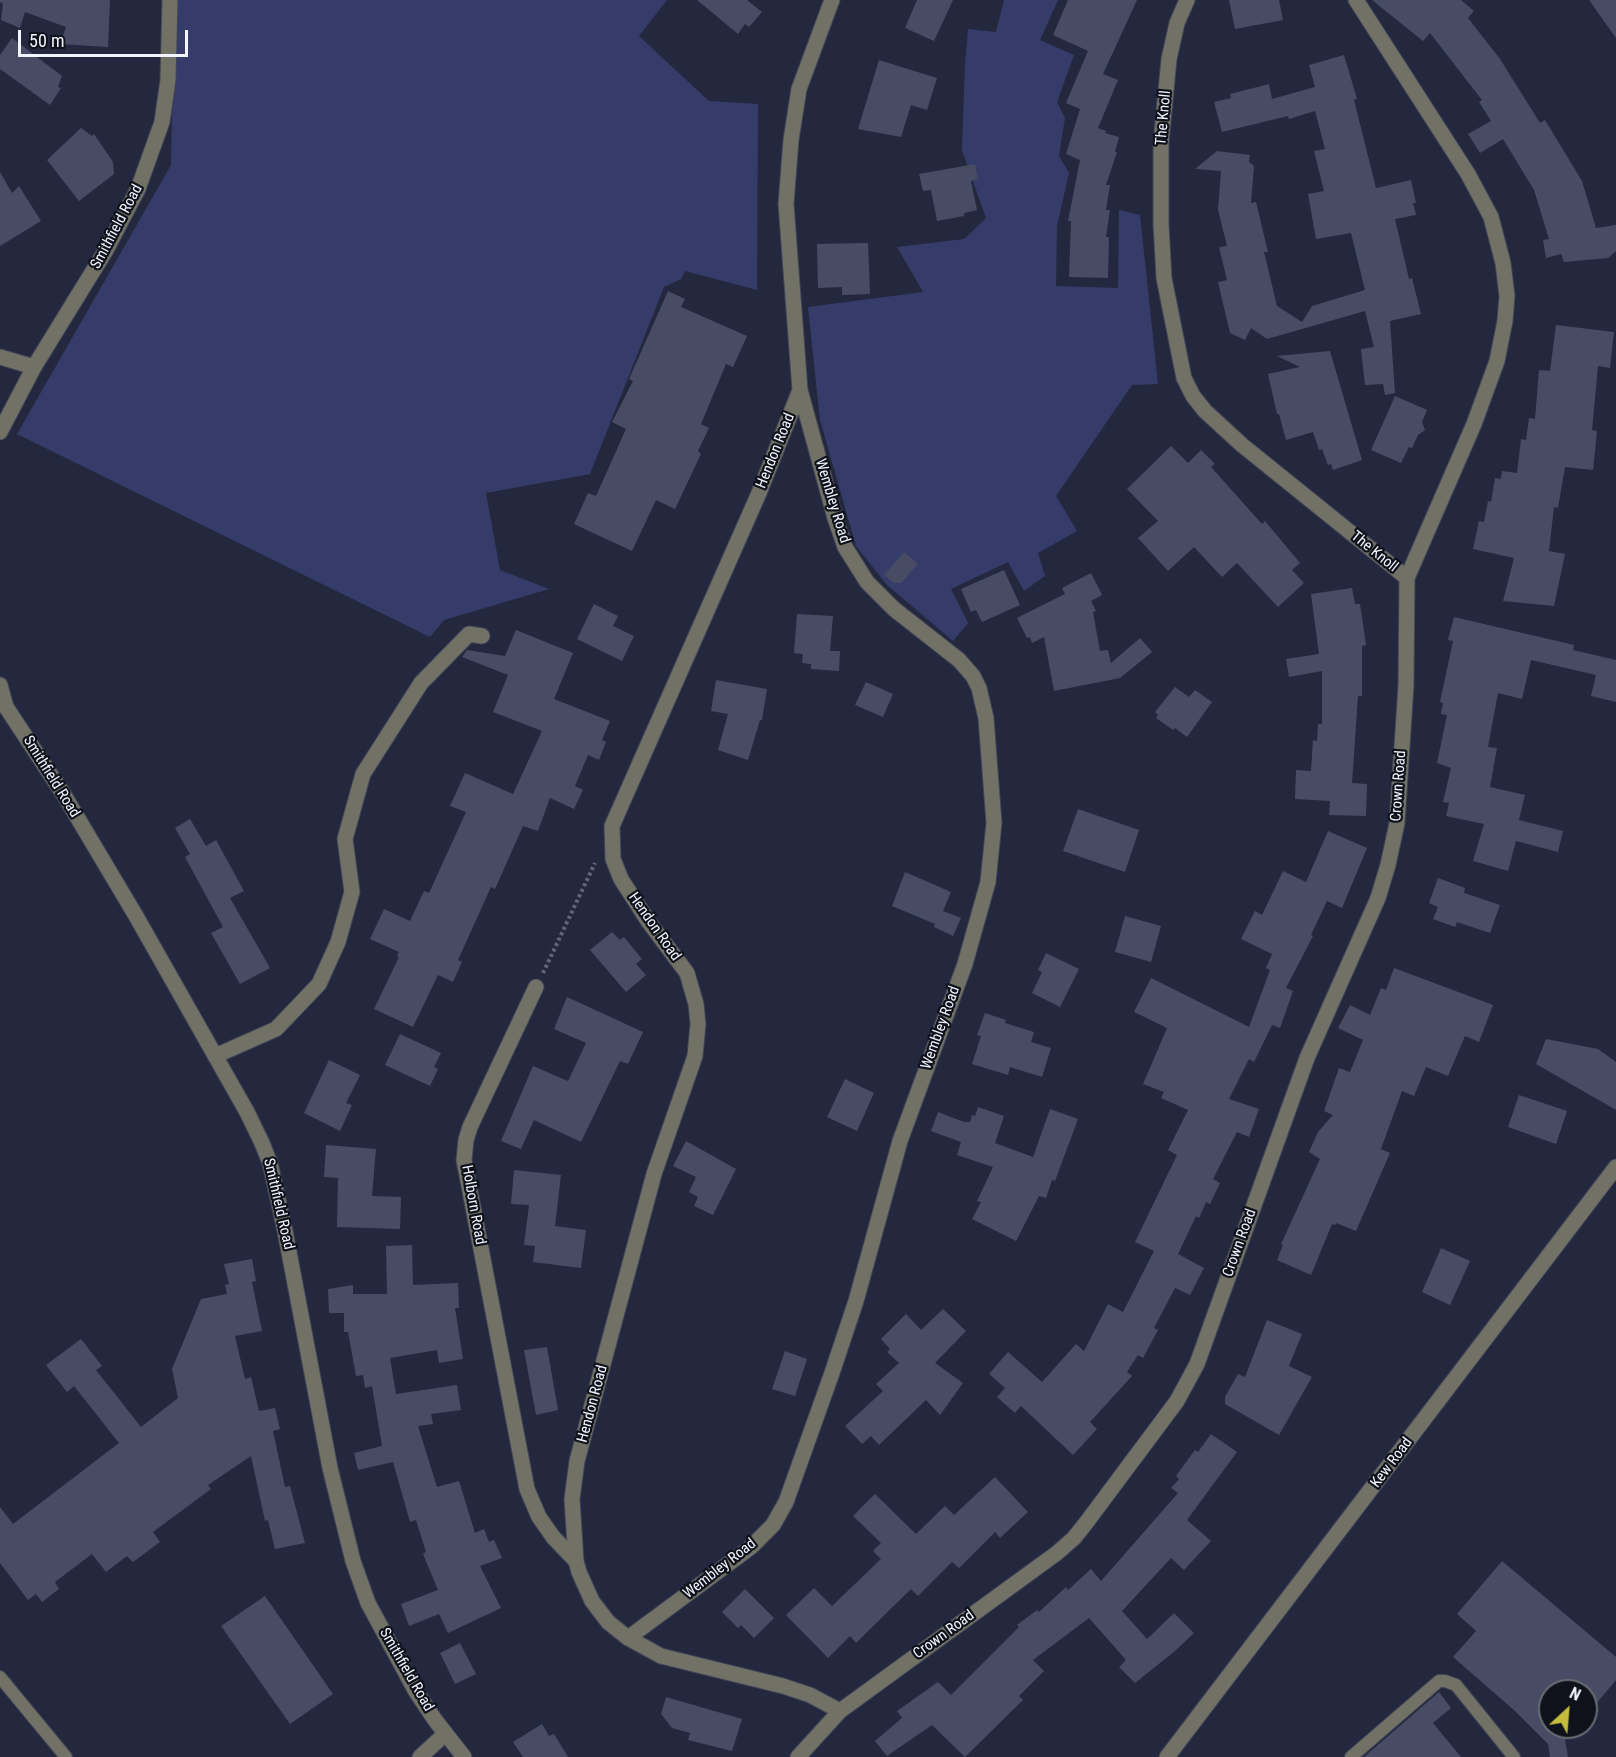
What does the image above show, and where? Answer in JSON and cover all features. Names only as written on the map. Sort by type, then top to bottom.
[{"type":"street","name":"Smithfield Road","points":[[0,432],[34,367],[106,250],[138,189],[162,123],[168,80],[170,0]]},
{"type":"street","name":"Hendon Road","points":[[832,0],[799,89],[791,140],[786,204],[800,390],[759,494],[612,826],[613,859],[621,879],[648,921],[687,973],[696,1004],[698,1024],[695,1056],[654,1174],[578,1461],[572,1499],[576,1561],[592,1601],[609,1622],[628,1638],[661,1656],[783,1686],[810,1695],[840,1712]]},
{"type":"street","name":"The Knoll","points":[[1187,0],[1177,23],[1169,59],[1161,143],[1164,278],[1184,378],[1193,396],[1205,411],[1242,445],[1407,578],[1474,424],[1497,361],[1505,321],[1507,296],[1503,263],[1491,217],[1468,174],[1356,0]]},
{"type":"street","points":[[0,357],[34,367]]},
{"type":"street","name":"Wembley Road","points":[[628,1638],[751,1547],[773,1525],[786,1502],[856,1301],[900,1141],[965,964],[988,882],[994,823],[987,718],[979,688],[973,676],[959,660],[894,609],[867,582],[845,548],[800,390]]},
{"type":"street","name":"Crown Road","points":[[798,1757],[840,1712],[1057,1553],[1074,1538],[1177,1401],[1197,1364],[1307,1058],[1378,898],[1388,865],[1397,823],[1406,684],[1407,578]]},
{"type":"street","points":[[215,1056],[276,1029],[319,984],[338,942],[352,892],[345,839],[363,774],[420,683],[469,634],[482,636]]},
{"type":"street","name":"Smithfield Road","points":[[0,685],[3,710],[64,795],[247,1112],[270,1164],[330,1468],[353,1561],[368,1603],[415,1690],[464,1757]]},
{"type":"street","name":"Holborn Road","points":[[537,987],[470,1127],[464,1160],[527,1489],[553,1538],[576,1561]]},
{"type":"street","name":"Kew Road","points":[[1167,1757],[1616,1167]]},
{"type":"street","points":[[420,1757],[445,1734]]},
{"type":"lane","points":[[0,1677],[66,1757]]},
{"type":"lane","points":[[1351,1757],[1439,1681],[1456,1685],[1514,1757]]},
{"type":"path","points":[[537,987],[597,858]]},
{"type":"shaded area","points":[[174,0],[667,0],[639,36],[709,101],[758,104],[757,290],[685,271],[681,279],[664,287],[590,474],[486,493],[500,570],[549,589],[444,620],[430,637],[17,434],[171,165]]},
{"type":"shaded area","points":[[1004,0],[1058,0],[1040,40],[1074,55],[1057,102],[1065,118],[1059,156],[1069,173],[1057,226],[1056,286],[1118,288],[1119,210],[1140,215],[1158,384],[1132,385],[1056,496],[1077,531],[1038,553],[1045,576],[1024,591],[1008,562],[951,589],[968,623],[953,641],[887,585],[856,546],[820,420],[808,307],[923,292],[897,247],[964,239],[986,218],[962,150],[968,29],[996,32]]},
{"type":"building","points":[[0,0],[110,0],[108,47],[60,44],[66,27],[25,12],[20,28],[1,20],[3,4]]},
{"type":"building","points":[[697,0],[747,0],[762,12],[749,27],[745,24],[738,34]]},
{"type":"building","points":[[917,0],[953,0],[934,41],[905,28]]},
{"type":"building","points":[[1068,0],[1137,0],[1103,74],[1118,80],[1098,128],[1106,131],[1105,133],[1119,137],[1115,152],[1117,152],[1106,185],[1110,185],[1106,210],[1110,210],[1106,237],[1109,237],[1108,278],[1069,277],[1071,221],[1068,221],[1080,160],[1066,154],[1080,109],[1066,103],[1088,51],[1053,35]]},
{"type":"building","points":[[1229,0],[1279,0],[1283,20],[1235,29]]},
{"type":"building","points":[[1372,0],[1461,0],[1474,11],[1468,18],[1500,59],[1540,123],[1545,120],[1582,181],[1596,228],[1616,225],[1616,251],[1608,258],[1564,262],[1561,254],[1546,258],[1543,240],[1549,239],[1534,190],[1503,139],[1480,153],[1468,134],[1491,121],[1479,102],[1482,100],[1430,33],[1423,41]]},
{"type":"building","points":[[1589,0],[1616,0],[1616,38]]},
{"type":"building","points":[[12,38],[62,76],[58,87],[61,88],[50,105],[0,69],[0,55]]},
{"type":"building","points":[[1344,55],[1357,99],[1354,100],[1376,188],[1411,180],[1416,203],[1413,203],[1416,215],[1395,219],[1409,279],[1412,278],[1421,314],[1390,321],[1395,393],[1385,395],[1383,384],[1365,385],[1361,349],[1374,347],[1365,311],[1267,339],[1251,328],[1245,340],[1230,333],[1218,282],[1227,280],[1219,247],[1227,246],[1218,210],[1221,171],[1195,169],[1217,151],[1250,155],[1249,162],[1254,166],[1251,203],[1256,202],[1268,252],[1264,252],[1277,306],[1302,322],[1312,306],[1365,290],[1351,233],[1316,239],[1308,194],[1324,191],[1314,151],[1325,149],[1315,111],[1289,119],[1288,116],[1222,132],[1214,102],[1231,98],[1230,94],[1269,84],[1272,99],[1315,87],[1309,65]]},
{"type":"building","points":[[879,60],[937,78],[927,110],[911,105],[901,137],[858,129]]},
{"type":"building","points":[[81,128],[92,136],[94,134],[113,162],[114,174],[79,201],[47,160]]},
{"type":"building","points":[[975,164],[978,179],[971,181],[977,210],[964,213],[964,216],[937,221],[931,190],[923,191],[919,174]]},
{"type":"building","points":[[0,172],[12,193],[19,186],[41,221],[0,246]]},
{"type":"building","points":[[868,243],[870,294],[842,295],[842,287],[818,288],[817,244]]},
{"type":"building","points":[[668,291],[685,299],[681,307],[747,336],[733,367],[726,364],[701,424],[709,428],[698,451],[701,454],[675,509],[656,500],[632,551],[574,524],[588,493],[596,496],[626,429],[612,422],[633,381],[629,379]]},
{"type":"building","points":[[1556,325],[1614,332],[1610,368],[1598,366],[1592,430],[1597,431],[1593,470],[1565,467],[1558,508],[1554,507],[1549,551],[1565,554],[1554,606],[1503,601],[1514,558],[1473,549],[1479,521],[1484,522],[1488,501],[1491,502],[1495,478],[1501,479],[1502,471],[1517,473],[1521,439],[1526,440],[1529,418],[1535,419],[1539,370],[1550,371]]},
{"type":"building","points":[[1330,351],[1362,460],[1333,470],[1331,464],[1328,465],[1322,449],[1319,450],[1313,432],[1286,440],[1279,414],[1277,414],[1268,374],[1300,367],[1277,356]]},
{"type":"building","points":[[1395,396],[1427,410],[1422,422],[1425,430],[1418,435],[1412,448],[1409,447],[1401,463],[1371,450]]},
{"type":"building","points":[[1171,446],[1188,463],[1201,450],[1215,464],[1211,467],[1262,524],[1265,521],[1300,563],[1292,570],[1304,583],[1278,607],[1237,563],[1222,577],[1194,547],[1168,571],[1138,538],[1158,521],[1127,489]]},
{"type":"building","points":[[904,552],[918,564],[901,583],[894,583],[884,575]]},
{"type":"building","points":[[1004,570],[1020,605],[982,622],[976,610],[971,612],[961,589]]},
{"type":"building","points":[[1091,573],[1102,595],[1091,601],[1096,611],[1093,612],[1100,651],[1108,650],[1111,663],[1140,638],[1152,652],[1120,678],[1054,691],[1044,637],[1032,643],[1017,618],[1065,594],[1062,588]]},
{"type":"building","points":[[1352,588],[1355,604],[1360,604],[1366,645],[1362,646],[1362,696],[1358,696],[1352,783],[1367,784],[1366,816],[1329,815],[1330,801],[1295,799],[1296,770],[1311,771],[1313,740],[1317,741],[1318,724],[1322,724],[1322,671],[1289,677],[1286,659],[1319,654],[1311,594]]},
{"type":"building","points":[[594,604],[618,616],[613,626],[634,636],[622,661],[577,639]]},
{"type":"building","points":[[797,614],[833,616],[830,651],[840,651],[839,671],[811,669],[811,664],[802,663],[803,654],[794,653]]},
{"type":"building","points":[[1454,617],[1574,645],[1573,650],[1616,660],[1616,702],[1591,696],[1596,675],[1531,660],[1522,699],[1498,693],[1488,747],[1497,748],[1490,787],[1525,795],[1519,820],[1563,831],[1558,852],[1516,841],[1508,871],[1473,861],[1484,824],[1446,816],[1449,803],[1443,802],[1451,768],[1437,763],[1447,715],[1441,714],[1443,703],[1440,702],[1453,641],[1448,640]]},
{"type":"building","points":[[516,630],[573,653],[554,699],[610,721],[602,740],[606,742],[599,760],[588,755],[575,786],[583,790],[574,809],[550,798],[538,831],[523,826],[495,889],[491,887],[458,960],[462,962],[453,982],[438,975],[413,1027],[374,1009],[399,957],[397,956],[399,952],[370,939],[384,909],[410,921],[424,891],[429,893],[466,812],[450,806],[465,773],[513,794],[542,731],[493,712],[508,675],[462,657],[467,650],[505,656]]},
{"type":"building","points":[[716,680],[767,689],[762,720],[760,720],[748,760],[718,750],[728,714],[711,711]]},
{"type":"building","points":[[866,682],[893,694],[883,717],[855,705]]},
{"type":"building","points":[[1175,687],[1189,697],[1195,690],[1212,702],[1187,737],[1156,718],[1158,715],[1155,712]]},
{"type":"building","points":[[1078,809],[1139,830],[1125,872],[1063,851]]},
{"type":"building","points":[[190,819],[206,846],[216,840],[244,891],[230,898],[270,968],[240,984],[211,933],[223,927],[185,857],[190,854],[175,828]]},
{"type":"building","points":[[1328,831],[1367,848],[1342,908],[1327,901],[1311,935],[1313,936],[1286,988],[1293,991],[1280,1028],[1272,1025],[1254,1062],[1249,1059],[1229,1099],[1259,1109],[1249,1137],[1237,1132],[1213,1179],[1220,1183],[1210,1204],[1206,1202],[1199,1218],[1196,1216],[1178,1254],[1204,1268],[1190,1295],[1175,1288],[1154,1328],[1158,1330],[1143,1358],[1138,1355],[1127,1372],[1132,1376],[1090,1422],[1097,1429],[1073,1455],[1021,1406],[1015,1413],[997,1397],[1005,1388],[989,1374],[1008,1352],[1042,1382],[1076,1344],[1084,1351],[1108,1304],[1123,1312],[1154,1251],[1135,1242],[1177,1155],[1168,1150],[1188,1110],[1161,1098],[1164,1092],[1143,1084],[1167,1028],[1134,1012],[1151,978],[1249,1027],[1270,970],[1266,968],[1272,954],[1241,939],[1255,911],[1262,915],[1283,871],[1306,882]]},
{"type":"building","points":[[905,872],[951,892],[943,911],[961,918],[953,936],[934,927],[935,924],[892,906]]},
{"type":"building","points":[[1438,878],[1465,888],[1464,893],[1500,905],[1490,933],[1457,922],[1455,927],[1433,919],[1438,907],[1429,903]]},
{"type":"building","points":[[1125,916],[1161,926],[1151,962],[1115,952]]},
{"type":"building","points":[[612,932],[620,940],[624,937],[642,959],[636,964],[646,975],[626,992],[590,950]]},
{"type":"building","points":[[1046,953],[1079,969],[1060,1007],[1032,993],[1042,972],[1038,970]]},
{"type":"building","points":[[1394,968],[1493,1005],[1479,1042],[1465,1036],[1448,1076],[1426,1067],[1414,1096],[1402,1091],[1381,1149],[1390,1153],[1356,1231],[1336,1223],[1332,1224],[1311,1275],[1277,1260],[1283,1245],[1281,1244],[1320,1159],[1309,1152],[1318,1132],[1333,1115],[1324,1111],[1339,1068],[1350,1072],[1363,1040],[1338,1028],[1350,1005],[1370,1015],[1381,988],[1386,990]]},
{"type":"building","points":[[567,997],[643,1032],[628,1064],[620,1061],[581,1142],[534,1120],[521,1149],[501,1141],[533,1066],[568,1081],[586,1043],[554,1029]]},
{"type":"building","points":[[985,1013],[1006,1020],[1005,1023],[1034,1032],[1031,1042],[1051,1048],[1042,1077],[1010,1067],[1008,1075],[972,1064],[981,1036],[977,1035]]},
{"type":"building","points":[[400,1034],[441,1053],[434,1067],[438,1069],[430,1086],[385,1065]]},
{"type":"building","points":[[1546,1039],[1598,1049],[1616,1062],[1616,1110],[1536,1064]]},
{"type":"building","points":[[329,1060],[360,1075],[346,1103],[352,1105],[340,1131],[304,1113]]},
{"type":"building","points":[[845,1079],[874,1093],[857,1131],[827,1117]]},
{"type":"building","points":[[1519,1095],[1567,1111],[1556,1144],[1508,1127]]},
{"type":"building","points":[[978,1107],[1004,1116],[995,1143],[1033,1157],[1050,1109],[1078,1119],[1055,1181],[1052,1180],[1046,1198],[1039,1196],[1016,1241],[972,1219],[981,1202],[977,1201],[993,1167],[957,1155],[961,1142],[931,1131],[938,1112],[970,1122]]},
{"type":"building","points":[[686,1141],[736,1169],[713,1215],[694,1206],[698,1197],[689,1192],[696,1177],[673,1166]]},
{"type":"building","points":[[326,1145],[376,1149],[372,1196],[401,1197],[400,1229],[337,1227],[338,1178],[324,1177]]},
{"type":"building","points":[[514,1170],[561,1175],[555,1226],[586,1230],[581,1268],[533,1262],[535,1246],[524,1245],[529,1205],[511,1204]]},
{"type":"building","points":[[412,1245],[413,1285],[458,1283],[459,1308],[455,1308],[463,1359],[439,1363],[437,1350],[390,1358],[396,1394],[457,1385],[461,1410],[431,1414],[433,1424],[418,1426],[437,1487],[459,1481],[475,1533],[484,1529],[489,1542],[494,1540],[502,1558],[480,1566],[501,1608],[448,1633],[439,1614],[409,1626],[401,1604],[438,1590],[423,1554],[426,1552],[416,1520],[410,1522],[393,1462],[358,1470],[354,1453],[382,1446],[372,1386],[365,1388],[363,1375],[356,1376],[348,1332],[344,1332],[344,1313],[329,1313],[328,1289],[353,1285],[353,1294],[387,1294],[386,1246]]},
{"type":"building","points":[[1441,1248],[1470,1261],[1450,1305],[1422,1292]]},
{"type":"building","points":[[252,1259],[256,1281],[252,1282],[262,1331],[235,1336],[245,1379],[251,1377],[259,1411],[275,1408],[280,1429],[273,1431],[285,1487],[290,1486],[305,1543],[275,1549],[268,1520],[265,1521],[251,1456],[208,1485],[211,1489],[153,1532],[160,1542],[133,1562],[127,1556],[106,1572],[92,1554],[55,1582],[59,1589],[42,1602],[36,1594],[28,1600],[0,1563],[0,1507],[13,1524],[119,1443],[74,1386],[67,1392],[46,1365],[81,1339],[102,1366],[96,1370],[141,1427],[178,1398],[172,1369],[201,1299],[227,1294],[225,1285],[229,1284],[224,1264]]},
{"type":"building","points":[[943,1309],[966,1331],[935,1363],[963,1383],[940,1415],[926,1400],[879,1445],[871,1436],[862,1444],[845,1426],[883,1391],[876,1384],[899,1363],[887,1352],[890,1349],[881,1339],[906,1314],[921,1330]]},
{"type":"building","points":[[1267,1320],[1302,1334],[1289,1366],[1312,1377],[1279,1435],[1225,1404],[1225,1397],[1238,1374],[1245,1377]]},
{"type":"building","points":[[547,1347],[558,1410],[536,1415],[524,1350]]},
{"type":"building","points":[[785,1351],[807,1359],[795,1396],[772,1389]]},
{"type":"building","points":[[1211,1434],[1237,1452],[1187,1520],[1211,1541],[1184,1570],[1171,1558],[1122,1611],[1147,1639],[1174,1613],[1194,1633],[1135,1683],[1119,1667],[1126,1660],[1089,1618],[1033,1660],[1044,1671],[1019,1696],[1023,1700],[965,1757],[932,1725],[887,1756],[875,1741],[902,1718],[897,1711],[938,1682],[951,1695],[1019,1627],[1017,1625],[1037,1610],[1039,1612],[1066,1587],[1068,1590],[1091,1569],[1101,1581],[1178,1493],[1171,1488],[1179,1479],[1176,1476],[1195,1450],[1198,1452]]},
{"type":"building","points":[[995,1477],[1028,1512],[1000,1538],[995,1532],[959,1568],[952,1562],[918,1596],[911,1589],[856,1643],[850,1636],[828,1658],[786,1615],[814,1588],[832,1606],[881,1559],[873,1551],[881,1543],[853,1516],[875,1494],[916,1534],[945,1506],[954,1515]]},
{"type":"building","points":[[1502,1561],[1616,1657],[1616,1680],[1598,1702],[1598,1679],[1538,1679],[1538,1734],[1453,1657],[1476,1631],[1457,1614]]},
{"type":"building","points":[[745,1589],[774,1618],[754,1638],[741,1625],[738,1628],[722,1612]]},
{"type":"building","points":[[265,1596],[333,1694],[290,1724],[221,1626]]},
{"type":"building","points":[[460,1643],[476,1674],[455,1684],[440,1653]]},
{"type":"building","points":[[1439,1692],[1451,1708],[1433,1723],[1461,1757],[1364,1757]]},
{"type":"building","points":[[666,1697],[742,1719],[732,1751],[688,1740],[690,1733],[672,1728],[661,1714]]},
{"type":"building","points":[[542,1724],[549,1736],[554,1734],[568,1757],[523,1757],[513,1742]]},
{"type":"building","points":[[1543,1739],[1566,1739],[1568,1757],[1550,1757],[1548,1744]]}]
